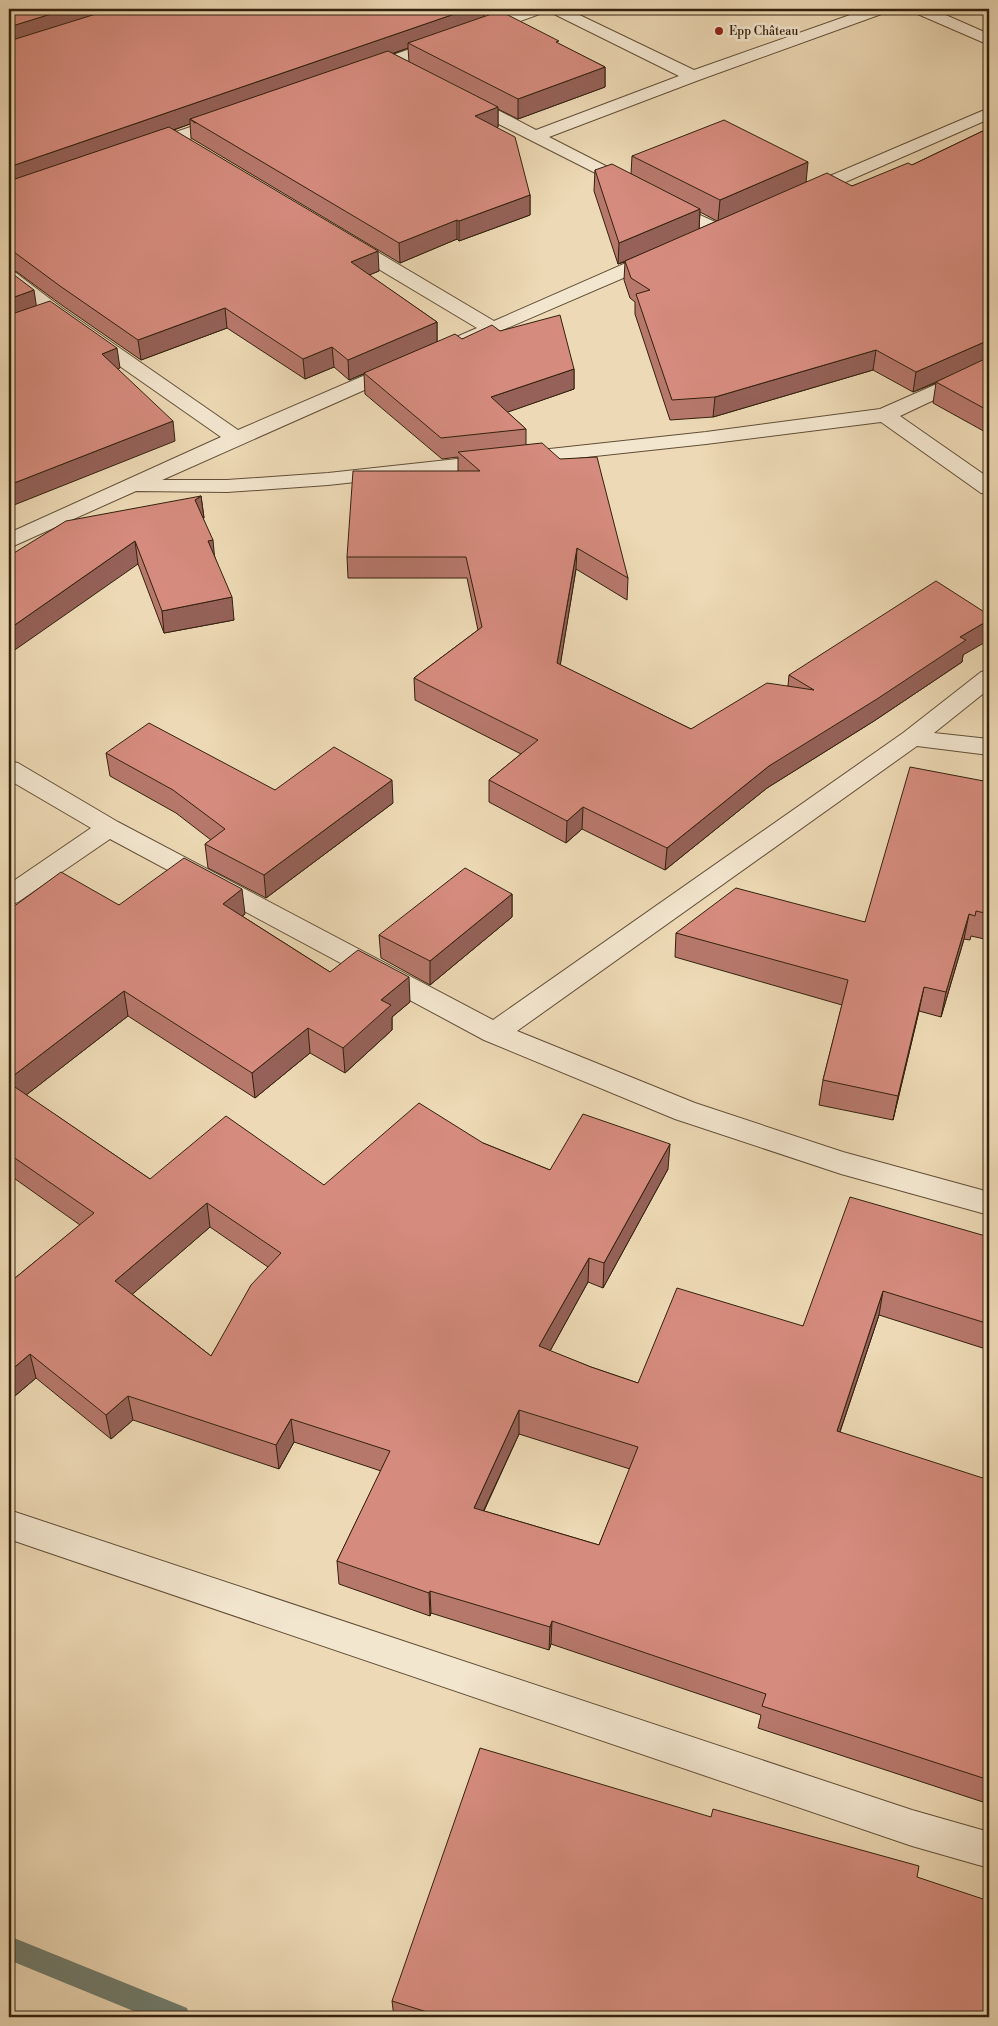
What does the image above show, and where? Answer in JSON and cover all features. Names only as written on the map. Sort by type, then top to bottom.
[{"type":"street","points":[[372,69],[542,9]]},
{"type":"street","points":[[555,9],[692,76]]},
{"type":"street","points":[[535,136],[692,76],[881,9]]},
{"type":"street","points":[[919,9],[989,40]]},
{"type":"street","points":[[390,62],[408,71]]},
{"type":"street","points":[[450,92],[717,230]]},
{"type":"street","points":[[790,199],[989,113]]},
{"type":"street","points":[[137,151],[240,115]]},
{"type":"street","points":[[174,138],[191,148]]},
{"type":"street","points":[[699,238],[735,223]]},
{"type":"street","points":[[333,233],[492,328]]},
{"type":"street","points":[[446,348],[672,250]]},
{"type":"street","points":[[9,277],[46,315],[236,438]]},
{"type":"street","points":[[9,540],[236,438],[419,360]]},
{"type":"street","points":[[132,486],[227,486],[328,479],[658,443],[885,415],[989,367]]},
{"type":"street","points":[[885,415],[989,488]]},
{"type":"street","points":[[494,1033],[912,738],[989,677]]},
{"type":"street","points":[[912,738],[989,747]]},
{"type":"street","points":[[9,770],[109,828],[494,1033],[685,1111],[841,1163],[989,1203]]},
{"type":"street","points":[[9,896],[109,828]]},
{"type":"street","points":[[9,1524],[50,1540],[912,1828],[989,1850]]},
{"type":"building","points":[[9,9],[67,9],[9,27]]},
{"type":"building","points":[[112,9],[469,9],[9,167],[9,41]]},
{"type":"building","points":[[500,11],[605,67],[518,99],[408,43]]},
{"type":"building","points":[[388,51],[498,107],[475,116],[515,137],[530,195],[459,221],[457,220],[399,243],[190,119]]},
{"type":"building","points":[[724,120],[808,162],[720,200],[632,156]]},
{"type":"building","points":[[169,127],[378,251],[351,262],[437,322],[348,360],[332,347],[303,359],[225,308],[138,340],[14,252],[9,251],[9,181]]},
{"type":"building","points":[[989,128],[989,340],[916,372],[876,350],[715,397],[672,400],[636,294],[650,290],[631,278],[625,261],[827,173],[852,186],[908,163],[912,165]]},
{"type":"building","points":[[612,164],[700,209],[619,243],[595,170]]},
{"type":"building","points":[[9,271],[34,290],[9,299]]},
{"type":"building","points":[[50,301],[117,348],[102,354],[173,421],[9,485],[9,315]]},
{"type":"building","points":[[560,315],[574,369],[491,397],[526,429],[441,438],[364,373],[455,334],[462,339],[492,325],[500,331]]},
{"type":"building","points":[[989,357],[989,411],[936,382]]},
{"type":"building","points":[[542,443],[560,459],[597,457],[628,578],[577,548],[557,663],[691,729],[767,683],[814,690],[789,675],[936,581],[989,615],[989,620],[960,637],[966,640],[877,699],[769,766],[667,848],[583,807],[567,821],[489,780],[538,740],[414,678],[482,627],[466,557],[347,557],[353,471],[480,471],[458,452]]},
{"type":"building","points":[[201,496],[195,500],[213,540],[208,541],[232,597],[162,611],[135,541],[9,629],[9,556],[66,521]]},
{"type":"building","points":[[149,723],[275,790],[334,747],[392,780],[264,875],[205,844],[225,829],[173,790],[106,753]]},
{"type":"building","points":[[910,767],[989,782],[989,914],[976,911],[975,916],[969,914],[946,992],[924,987],[898,1096],[823,1080],[848,980],[676,933],[736,888],[865,922]]},
{"type":"building","points":[[184,858],[242,889],[223,904],[330,972],[358,950],[409,977],[381,1000],[391,1005],[343,1048],[308,1028],[252,1073],[124,991],[9,1079],[9,910],[61,872],[119,905]]},
{"type":"building","points":[[465,868],[512,894],[430,961],[379,935]]},
{"type":"building","points":[[9,1083],[150,1179],[226,1116],[324,1185],[419,1103],[483,1143],[550,1170],[583,1114],[670,1144],[604,1263],[589,1258],[539,1346],[638,1383],[677,1288],[803,1326],[850,1197],[989,1237],[989,1324],[883,1291],[837,1431],[989,1480],[989,1695],[986,1707],[989,1708],[989,1780],[762,1706],[766,1694],[552,1621],[550,1627],[430,1591],[429,1593],[337,1561],[390,1451],[291,1419],[276,1445],[128,1396],[106,1415],[30,1354],[9,1372],[9,1283],[94,1213],[9,1154]],"holes":[[[207,1203],[281,1253],[251,1285],[211,1356],[115,1281]],[[519,1410],[638,1447],[599,1545],[474,1508]]]},
{"type":"building","points":[[480,1748],[711,1817],[713,1809],[919,1866],[917,1877],[989,1901],[989,2017],[443,2017],[392,2001]]},
{"type":"waterway","points":[[9,1948],[178,2017]]},
{"type":"place","name":"Epp Château","points":[[719,31]]}]
